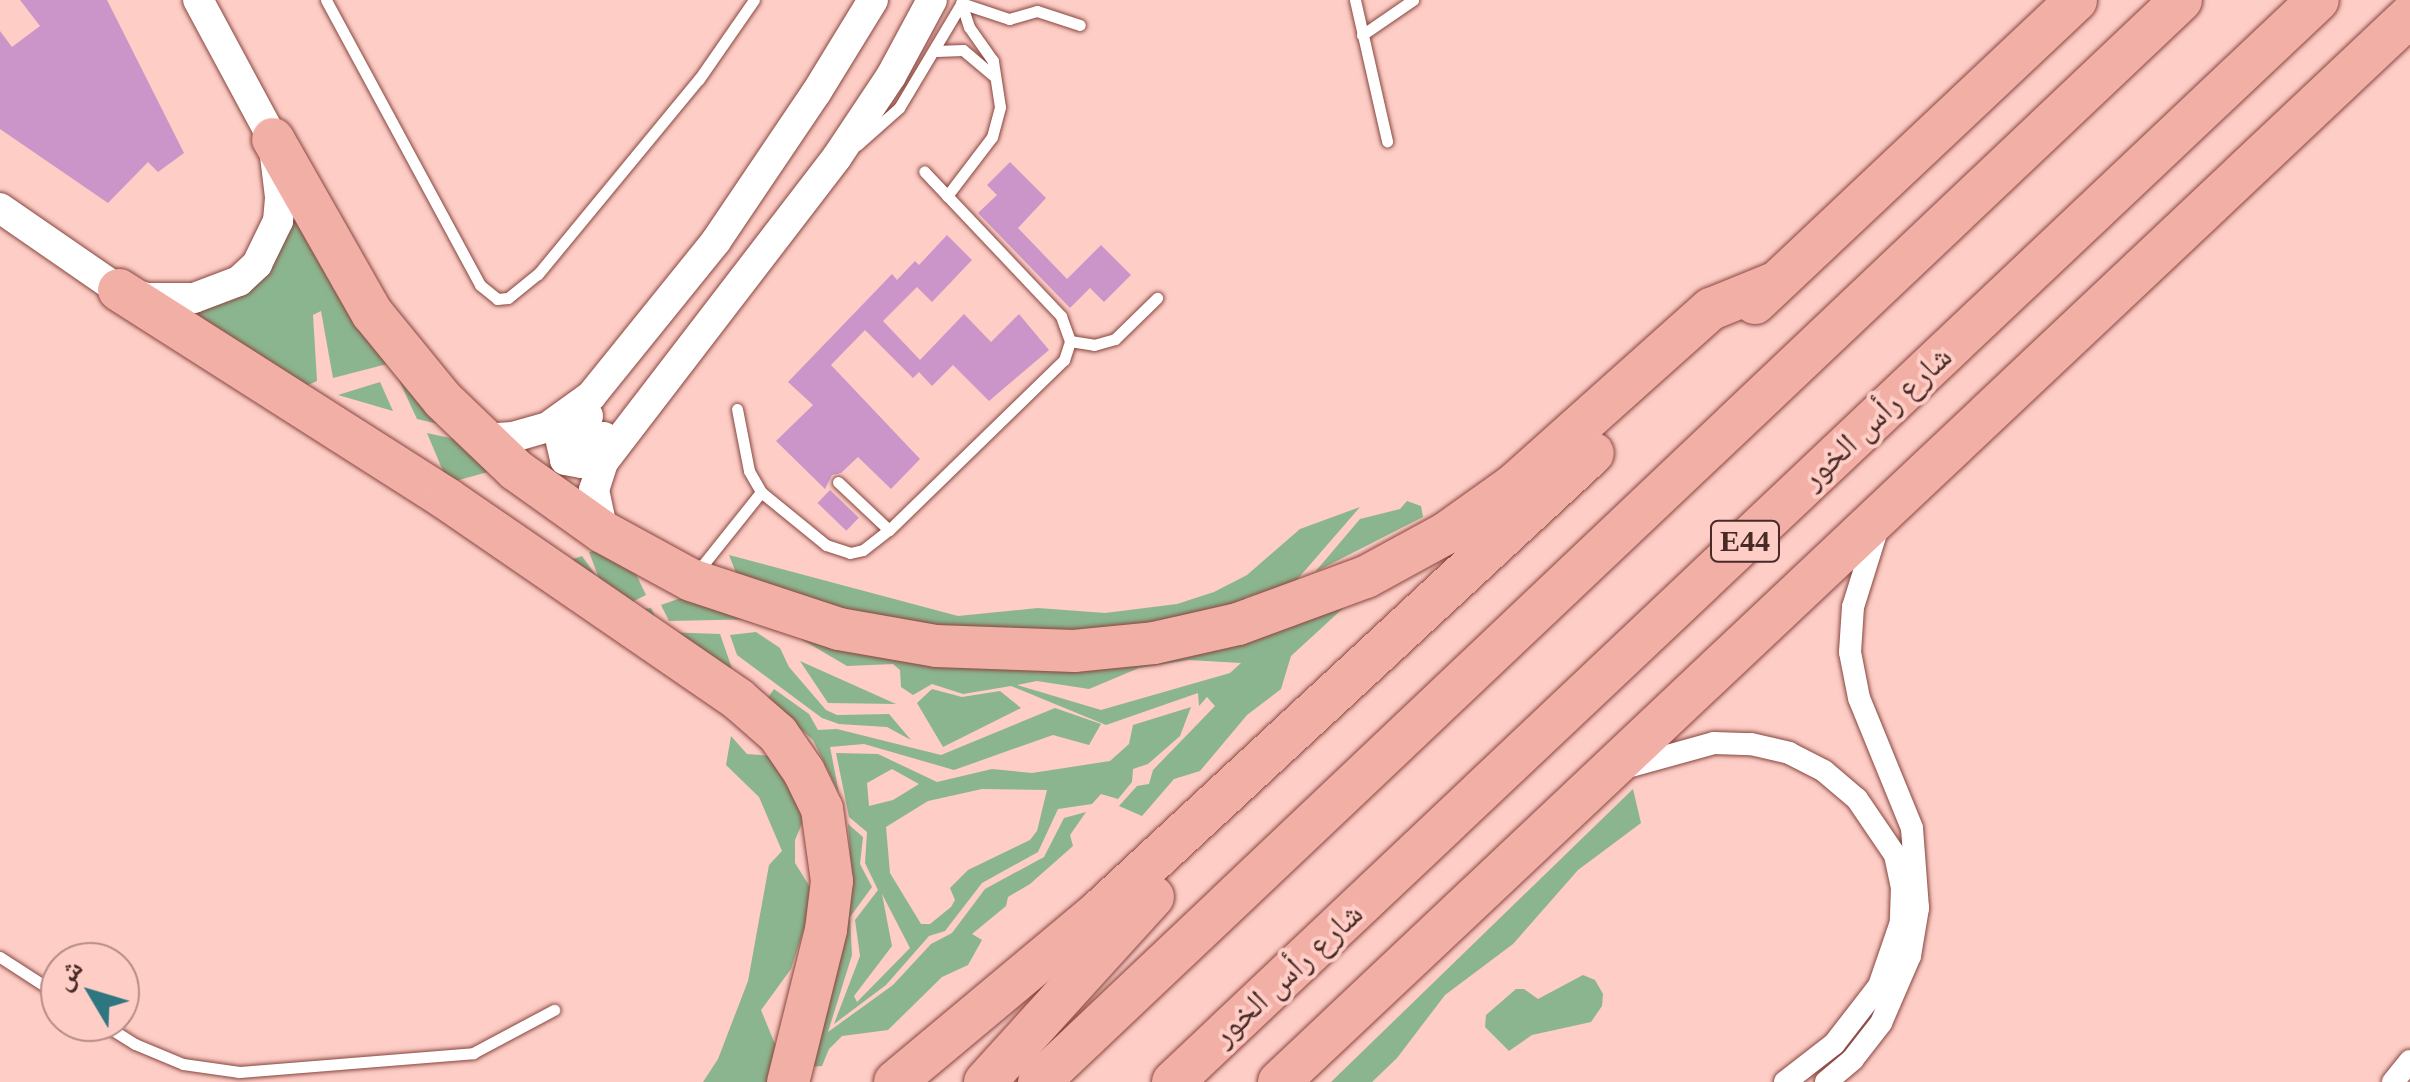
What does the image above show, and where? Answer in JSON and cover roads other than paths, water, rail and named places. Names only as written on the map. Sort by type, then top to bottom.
[{"type":"highway","points":[[895,1082],[1095,915],[2076,0]]},
{"type":"highway","points":[[1039,1082],[2181,0]]},
{"type":"highway","name":"شارع رأس الخور","points":[[1173,1082],[2318,0]]},
{"type":"highway","points":[[1279,1082],[2410,16]]},
{"type":"highway","points":[[272,139],[372,313],[406,358],[516,470],[603,532],[691,580],[839,629],[936,646],[1034,651],[1114,648],[1238,624],[1366,577],[1445,534],[1515,484],[1711,309],[1776,283]]},
{"type":"highway","points":[[119,290],[447,499],[740,700],[778,734],[804,772],[822,809],[832,881],[826,930],[788,1082]]},
{"type":"highway","points":[[985,1082],[1130,920],[1277,772],[1299,745],[1313,714]]},
{"type":"street","points":[[0,208],[119,290],[148,298],[194,298],[239,281],[257,264],[278,221],[280,197],[272,139],[198,0]]},
{"type":"street","points":[[836,157],[852,112],[910,0]]},
{"type":"street","points":[[603,532],[594,490],[599,470],[836,157],[890,76],[952,1]]},
{"type":"street","points":[[482,439],[531,433],[564,418],[592,396],[716,241],[867,8]]},
{"type":"street","points":[[628,353],[626,372],[564,437],[561,455],[570,463],[582,462],[633,403],[655,394]]},
{"type":"street","points":[[1826,1082],[1853,1059],[1881,1022],[1910,956],[1918,908],[1912,828],[1859,698],[1850,652],[1853,607],[1882,513]]},
{"type":"street","points":[[1602,775],[1696,746],[1733,742],[1770,748],[1806,761],[1840,783],[1885,836],[1895,856],[1902,887],[1901,922],[1890,963],[1852,1026],[1786,1082]]},
{"type":"street","points":[[2393,1082],[2410,1061]]},
{"type":"lane","points":[[326,0],[480,285],[496,299],[508,298],[538,274],[699,79],[754,0]]},
{"type":"lane","points":[[1355,0],[1388,140]]},
{"type":"lane","points":[[1362,35],[1413,0]]},
{"type":"lane","points":[[836,157],[888,121],[936,51],[952,1]]},
{"type":"lane","points":[[952,1],[1009,19],[1037,11],[1080,25]]},
{"type":"lane","points":[[947,196],[992,137],[1000,107],[993,62],[952,1]]},
{"type":"lane","points":[[936,51],[964,50],[998,80]]},
{"type":"lane","points":[[737,409],[750,471],[762,492],[837,552],[863,550],[889,530],[1058,368],[1070,341],[1061,316],[924,172]]},
{"type":"lane","points":[[1070,341],[1094,346],[1116,338],[1157,298]]},
{"type":"lane","points":[[838,482],[889,530]]},
{"type":"lane","points":[[691,580],[762,492]]},
{"type":"lane","points":[[0,957],[40,983]]},
{"type":"lane","points":[[131,1042],[182,1064],[239,1072],[472,1053],[554,1010]]}]
